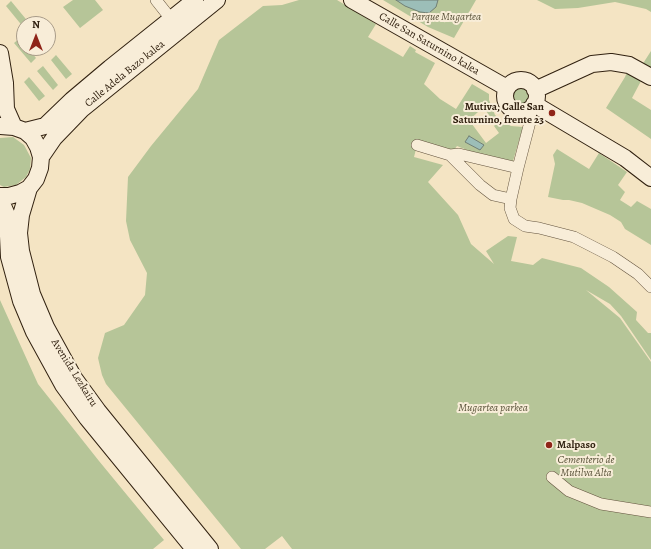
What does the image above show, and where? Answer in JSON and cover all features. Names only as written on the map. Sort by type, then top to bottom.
[{"type":"street","points":[[156,0],[171,19]]},
{"type":"street","name":"Calle Adela Bazo kalea","points":[[13,128],[45,126],[83,91],[195,0]]},
{"type":"street","name":"Calle Adela Bazo kalea","points":[[41,157],[54,138],[82,109],[218,0]]},
{"type":"street","name":"Calle San Saturnino kalea","points":[[352,0],[506,88]]},
{"type":"street","points":[[0,53],[5,83],[6,109],[13,128],[33,138],[41,157]]},
{"type":"street","points":[[651,77],[629,65],[611,62],[592,64],[534,100],[522,111],[513,109],[506,102],[505,92],[506,88],[514,81],[524,80],[533,85],[534,100],[530,122],[511,199],[510,208],[514,219],[525,226],[574,237],[613,257],[638,274],[651,287]]},
{"type":"street","points":[[534,100],[625,158],[651,178]]},
{"type":"street","points":[[417,145],[450,155],[459,154],[518,168]]},
{"type":"street","points":[[450,155],[493,196],[511,199]]},
{"type":"street","name":"Avenida Lezkairu","points":[[41,157],[40,168],[36,179],[29,188],[21,215],[19,233],[21,251],[32,294],[46,327],[74,378],[98,411],[210,549]]},
{"type":"street","points":[[0,197],[20,193],[29,188]]},
{"type":"street","name":"Avenida Lezkairu","points":[[0,197],[7,215],[9,257],[20,301],[34,332],[63,385],[87,418],[194,549]]},
{"type":"street","points":[[552,477],[569,491],[601,504],[651,512]]},
{"type":"green space","points":[[73,0],[95,0],[103,10],[80,28],[63,7]]},
{"type":"green space","name":"Mugartea parkea","points":[[299,0],[337,0],[376,24],[368,37],[403,57],[410,46],[416,50],[415,52],[435,63],[424,84],[440,99],[456,109],[472,84],[489,94],[489,100],[495,115],[503,122],[511,126],[523,127],[513,161],[477,154],[457,146],[450,155],[417,145],[414,157],[443,165],[428,182],[458,215],[471,244],[494,264],[486,251],[508,236],[517,237],[511,261],[533,265],[542,258],[581,268],[609,287],[637,312],[636,320],[648,333],[651,333],[651,360],[621,316],[610,304],[586,290],[620,318],[651,362],[651,549],[292,549],[282,536],[265,549],[241,549],[106,384],[98,358],[105,333],[124,325],[145,295],[147,273],[130,240],[126,221],[128,177],[151,146],[198,89],[219,40],[263,6],[282,5]],"holes":[[[482,106],[496,124],[494,126],[499,133],[486,143],[469,120],[478,112],[476,110]]]},
{"type":"green space","name":"Parque Mugartea","points":[[383,0],[476,0],[454,38],[428,27]]},
{"type":"green space","points":[[537,0],[651,0],[651,12],[646,9],[615,2],[578,8],[555,9]]},
{"type":"green space","points":[[11,1],[23,16],[16,16],[16,18],[6,6]]},
{"type":"green space","points":[[651,51],[651,70],[642,65]]},
{"type":"green space","points":[[56,55],[72,74],[66,79],[51,60]]},
{"type":"green space","points":[[25,56],[34,56],[36,58],[31,63]]},
{"type":"green space","points":[[43,66],[58,85],[53,90],[37,71]]},
{"type":"green space","points":[[627,72],[641,81],[632,98],[651,110],[651,139],[606,108]]},
{"type":"green space","points":[[29,77],[45,96],[39,101],[24,82]]},
{"type":"green space","points":[[520,88],[526,91],[529,97],[526,103],[520,106],[514,103],[511,97],[514,91]]},
{"type":"green space","points":[[13,137],[24,145],[31,158],[30,169],[26,177],[16,185],[4,187],[0,185],[0,138]]},
{"type":"green space","points":[[557,149],[589,169],[599,153],[627,172],[618,185],[625,192],[620,200],[631,207],[637,201],[651,209],[651,245],[625,229],[621,222],[610,215],[582,203],[548,197],[555,164],[553,155]]},
{"type":"green space","points":[[0,300],[38,384],[164,540],[153,549],[0,549]]},
{"type":"water","points":[[396,0],[438,0],[436,7],[429,13],[420,12],[405,6]]},
{"type":"water","points":[[469,136],[484,145],[480,150],[465,142]]},
{"type":"place","name":"Mutiva, Calle San Saturnino, frente 23","points":[[552,113]]},
{"type":"place","name":"Malpaso","points":[[549,445]]},
{"type":"park label","name":"Cementerio de Mutilva Alta","points":[[586,466]]}]
